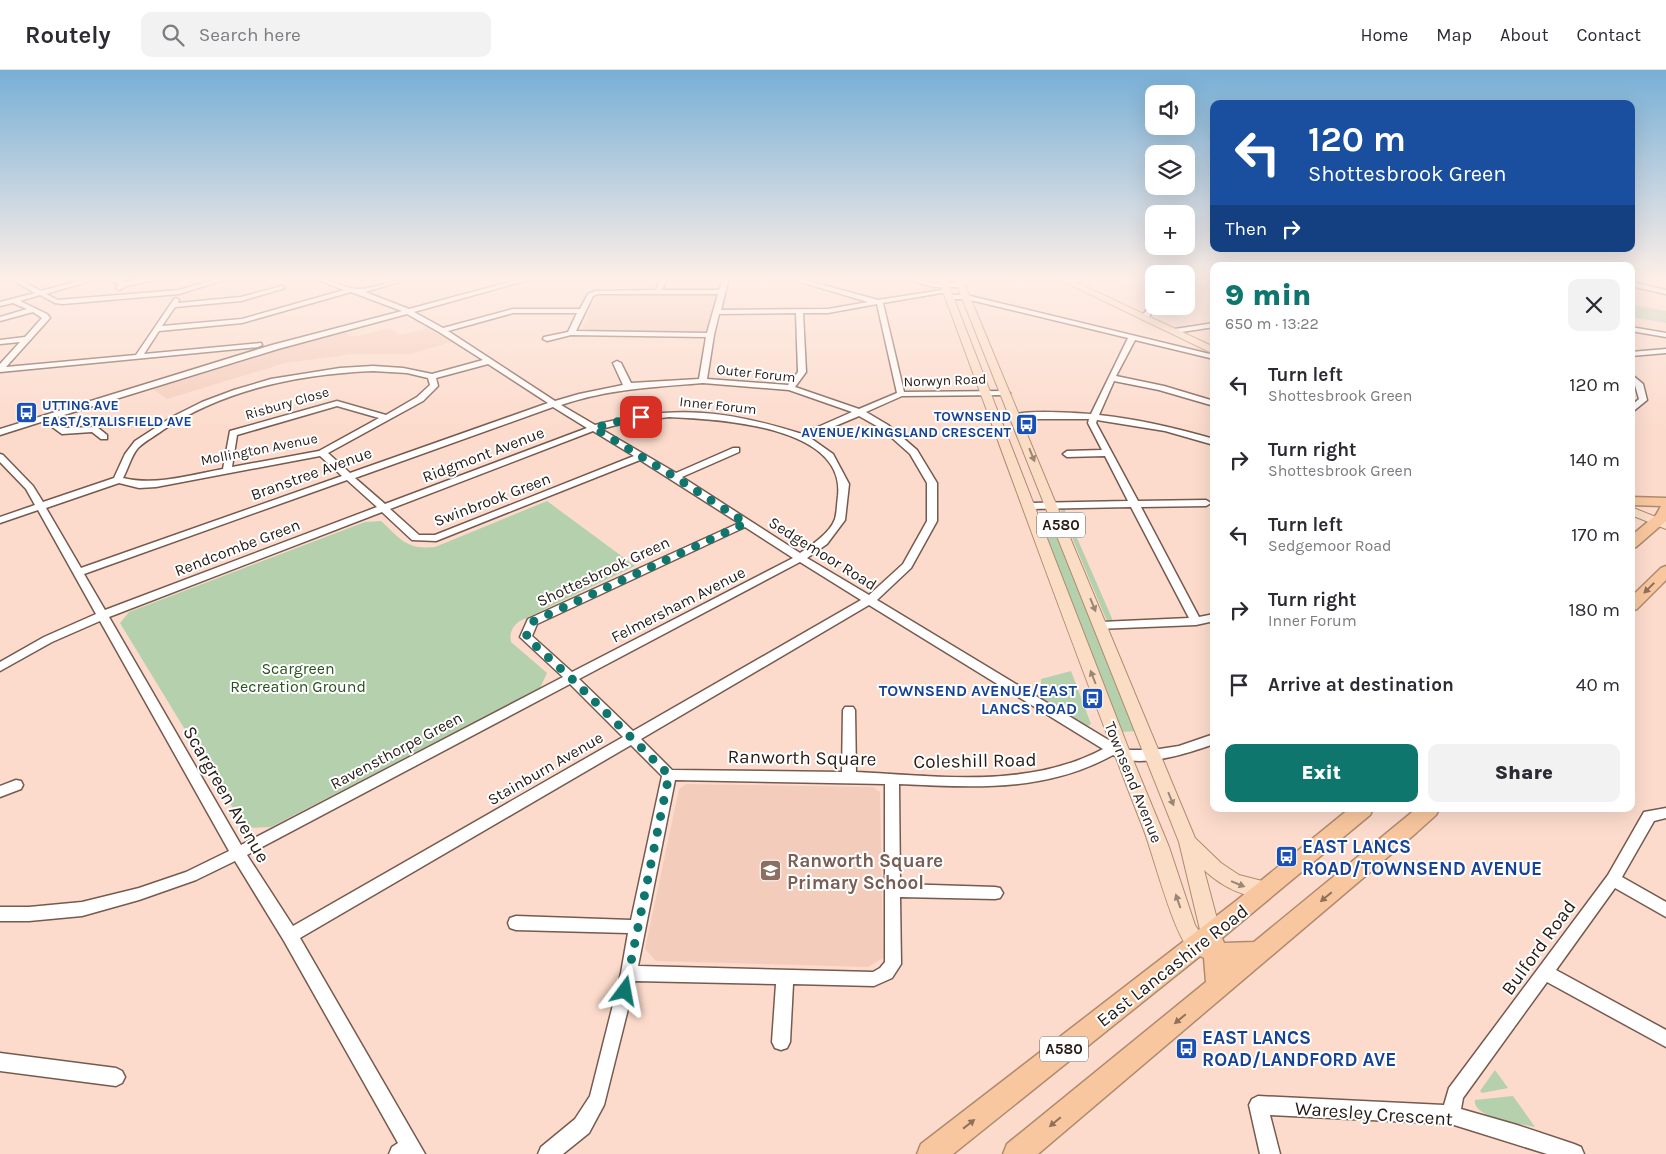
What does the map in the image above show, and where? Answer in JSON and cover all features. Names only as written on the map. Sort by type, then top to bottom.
[{"type":"highway","points":[[1635,501],[1666,502]]},
{"type":"highway","points":[[1635,535],[1663,518]]},
{"type":"highway","points":[[1635,602],[1666,571]]},
{"type":"highway","name":"East Lancashire Road","points":[[931,1154],[1208,944],[1268,889],[1359,812]]},
{"type":"highway","points":[[1016,1154],[1218,988],[1425,812]]},
{"type":"highway","points":[[1208,944],[1237,954],[1259,952]]},
{"type":"highway","name":"A580","points":[[1208,944],[1218,988]]},
{"type":"main road","name":"Townsend Avenue","points":[[961,329],[1030,506],[1118,752],[1160,847],[1187,929],[1208,944]]},
{"type":"main road","name":"Townsend Avenue","points":[[979,329],[1188,842],[1208,944]]},
{"type":"main road","points":[[1170,329],[1210,349]]},
{"type":"main road","points":[[1635,508],[1663,518]]},
{"type":"main road","points":[[1635,512],[1663,518]]},
{"type":"main road","points":[[1188,842],[1225,877],[1236,884],[1268,889]]},
{"type":"street","points":[[0,370],[36,329]]},
{"type":"street","points":[[139,356],[157,329],[161,329]]},
{"type":"street","points":[[0,424],[258,345],[323,329]]},
{"type":"street","points":[[0,432],[336,329]]},
{"type":"street","points":[[442,330],[447,329]]},
{"type":"street","points":[[571,333],[573,329]]},
{"type":"street","points":[[703,381],[712,329]]},
{"type":"street","points":[[790,388],[802,372],[801,329]]},
{"type":"street","points":[[886,329],[901,394]]},
{"type":"street","points":[[1101,329],[1132,338],[1210,355]]},
{"type":"street","points":[[1175,331],[1191,329]]},
{"type":"street","name":"Sedgemoor Road","points":[[442,330],[554,404],[640,458],[675,477],[800,558],[1118,752]]},
{"type":"street","points":[[1635,330],[1666,335]]},
{"type":"street","points":[[547,340],[571,333],[710,334]]},
{"type":"street","points":[[1132,338],[1092,423],[1196,621]]},
{"type":"street","points":[[0,342],[26,340]]},
{"type":"street","points":[[0,370],[258,345]]},
{"type":"street","points":[[1635,354],[1666,351]]},
{"type":"street","points":[[118,480],[134,447],[164,424],[208,401],[265,383],[314,374],[357,370],[403,370],[432,377],[489,361]]},
{"type":"street","points":[[617,362],[628,386]]},
{"type":"street","name":"Mollington Avenue","points":[[0,520],[118,480],[139,485],[156,484],[322,452],[420,399],[434,386],[432,377]]},
{"type":"street","points":[[1113,378],[1161,388],[1210,403]]},
{"type":"street","points":[[1635,380],[1639,384],[1643,400],[1635,407]]},
{"type":"street","name":"Outer Forum","points":[[554,404],[579,396],[628,386],[703,381],[790,388],[859,412],[885,427],[914,452],[932,483],[932,521],[908,566],[870,600]]},
{"type":"street","name":"Norwyn Road","points":[[803,437],[901,394],[1006,393]]},
{"type":"street","name":"Risbury Close","points":[[227,470],[233,433],[337,403],[385,417]]},
{"type":"street","name":"Branstree Avenue","points":[[79,572],[554,404]]},
{"type":"street","name":"Inner Forum","points":[[594,428],[628,419],[668,414],[716,416],[758,423],[803,437],[830,456],[844,484],[840,520],[823,542],[800,558]]},
{"type":"street","points":[[1016,416],[1052,414],[1094,417],[1163,428],[1210,441]]},
{"type":"street","points":[[45,418],[62,431],[94,429],[104,437]]},
{"type":"street","name":"Ridgmont Avenue","points":[[383,508],[594,428]]},
{"type":"street","points":[[675,477],[736,450]]},
{"type":"street","name":"Swinbrook Green","points":[[322,452],[346,476],[416,538],[436,538],[640,458]]},
{"type":"street","points":[[1067,454],[1107,453]]},
{"type":"street","name":"Scargreen Avenue","points":[[0,457],[30,488],[39,507],[79,572],[238,853],[290,936],[408,1151]]},
{"type":"street","points":[[1030,506],[1206,503]]},
{"type":"street","name":"Rendcombe Green","points":[[0,667],[50,638],[383,508]]},
{"type":"street","name":"Shottesbrook Green","points":[[669,775],[571,678],[526,637],[532,622],[746,523]]},
{"type":"street","name":"Felmersham Avenue","points":[[571,678],[800,558]]},
{"type":"street","name":"Stainburn Avenue","points":[[290,936],[870,600]]},
{"type":"street","points":[[1101,626],[1196,621],[1210,617]]},
{"type":"street","name":"Ravensthorpe Green","points":[[0,914],[29,914],[82,909],[140,894],[191,876],[571,678]]},
{"type":"street","points":[[849,710],[849,777]]},
{"type":"street","points":[[1118,752],[1153,755],[1180,751],[1210,740]]},
{"type":"street","name":"Coleshill Road","points":[[892,780],[994,782],[1046,777],[1075,770],[1118,752]]},
{"type":"street","points":[[548,1154],[582,1126],[598,1099],[629,973],[669,775]]},
{"type":"street","name":"Ranworth Square","points":[[629,973],[874,978],[886,973],[892,964],[892,780],[849,777],[669,775]]},
{"type":"street","points":[[0,792],[16,785]]},
{"type":"street","name":"Bulford Road","points":[[1451,1115],[1455,1094],[1613,879],[1649,816],[1666,813]]},
{"type":"street","points":[[1613,879],[1666,910]]},
{"type":"street","points":[[893,890],[995,893]]},
{"type":"street","points":[[516,923],[637,927]]},
{"type":"street","points":[[1544,972],[1666,1039]]},
{"type":"street","points":[[781,1042],[785,976]]},
{"type":"street","points":[[0,1062],[116,1077]]},
{"type":"street","name":"Waresley Crescent","points":[[1270,1154],[1258,1105],[1451,1115],[1517,1134],[1574,1154]]},
{"type":"shaded area","points":[[387,329],[401,335],[429,329],[451,342],[411,354],[354,354],[285,363],[167,399],[153,389],[343,331],[350,336],[359,336]]},
{"type":"shaded area","points":[[583,329],[707,329],[706,331],[702,332],[586,331]]},
{"type":"shaded area","name":"Ranworth Square Primary School","points":[[686,784],[873,787],[880,792],[883,958],[868,967],[656,961],[645,949],[679,789]]},
{"type":"green space","name":"Scargreen Recreation Ground","points":[[547,501],[635,566],[520,621],[514,627],[511,632],[511,642],[547,673],[540,688],[271,827],[245,828],[120,623],[129,612],[365,522],[381,521],[399,538],[410,545],[435,547]]},
{"type":"green space","points":[[1064,508],[1114,623],[1106,619],[1061,511]]},
{"type":"green space","points":[[1037,513],[1048,513],[1136,731],[1122,732]]},
{"type":"green space","points":[[1071,671],[1091,724],[1088,726],[1041,699],[1041,679]]},
{"type":"green space","points":[[1495,1070],[1508,1088],[1482,1093],[1480,1091]]},
{"type":"green space","points":[[1513,1096],[1535,1127],[1489,1116],[1476,1106],[1475,1100]]},
{"type":"place","name":"UTTING AVE EAST/STALISFIELD AVE","points":[[26,413]]},
{"type":"place","name":"TOWNSEND AVENUE/KINGSLAND CRESCENT","points":[[1027,424]]},
{"type":"place","name":"TOWNSEND AVENUE/EAST LANCS ROAD","points":[[1093,699]]},
{"type":"place","name":"EAST LANCS ROAD/TOWNSEND AVENUE","points":[[1286,857]]},
{"type":"place","name":"Ranworth Square Primary School","points":[[771,871]]},
{"type":"place","name":"EAST LANCS ROAD/LANDFORD AVE","points":[[1186,1048]]},
{"type":"route","points":[[625,991],[669,775],[571,678],[526,637],[532,622],[746,523],[594,428],[641,417]]}]
